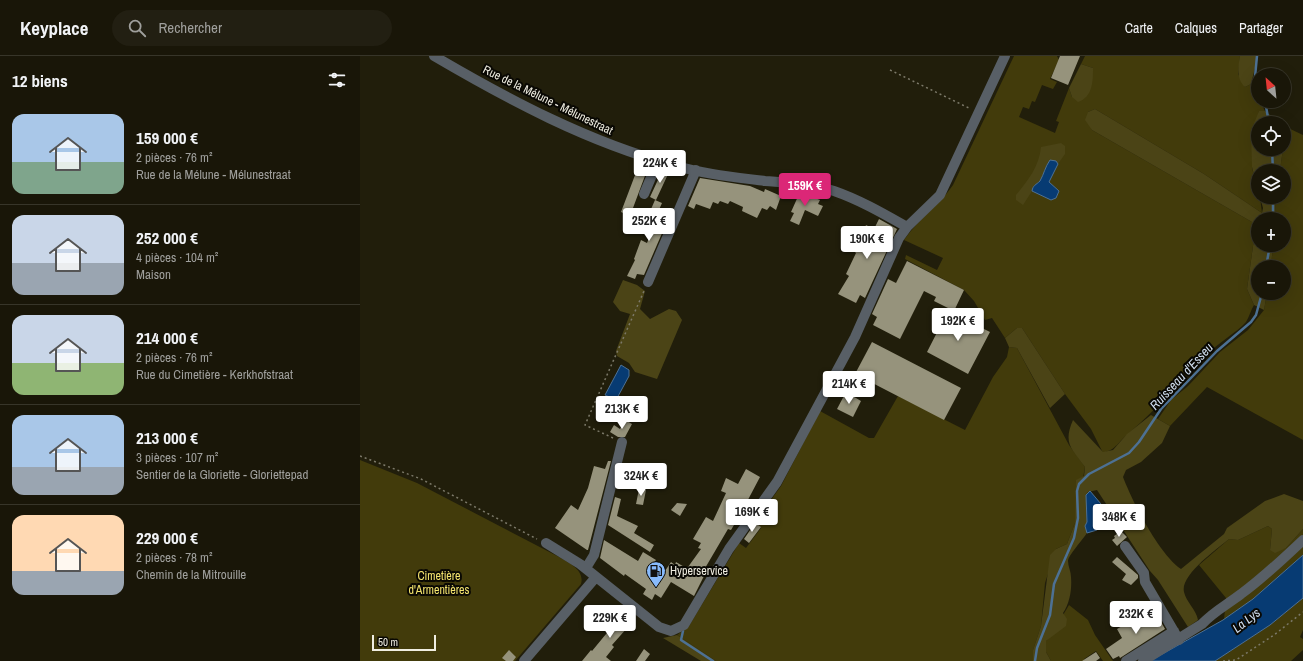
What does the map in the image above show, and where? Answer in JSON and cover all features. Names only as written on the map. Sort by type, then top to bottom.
[{"type":"street","name":"Rue de la Mélune - Mélunestraat","points":[[434,56],[488,87],[574,129],[658,161],[726,176],[801,184],[834,191],[868,206],[908,227]]},
{"type":"street","points":[[546,543],[586,568],[662,629],[673,631],[684,625],[729,549],[777,482],[855,337],[899,238],[908,227],[940,196],[981,111],[1005,56]]},
{"type":"street","points":[[644,194],[658,161]]},
{"type":"street","points":[[648,282],[696,170]]},
{"type":"street","points":[[586,568],[594,555],[622,442]]},
{"type":"street","points":[[1143,661],[1179,640],[1247,590],[1276,566],[1303,540]]},
{"type":"street","points":[[1125,546],[1144,573],[1145,582],[1179,640]]},
{"type":"street","points":[[524,661],[596,577]]},
{"type":"street","points":[[1126,661],[1174,631]]},
{"type":"path","points":[[890,70],[963,106],[981,111]]},
{"type":"path","points":[[622,442],[585,425],[648,282]]},
{"type":"path","points":[[360,456],[421,479],[513,528],[546,543]]},
{"type":"path","points":[[1223,661],[1236,660],[1274,636],[1303,612]]},
{"type":"green space","points":[[1014,56],[1057,56],[1059,60],[1050,79],[1057,82],[1053,89],[1042,85],[1035,102],[1032,101],[1029,109],[1023,107],[1019,117],[1055,133],[1059,122],[1056,121],[1069,88],[1072,97],[1093,68],[1081,64],[1085,56],[1240,56],[1238,74],[1245,87],[1251,84],[1251,108],[1264,108],[1265,111],[1259,111],[1258,116],[1251,116],[1251,156],[1253,156],[1252,164],[1251,164],[1251,204],[1261,204],[1262,212],[1204,174],[1095,109],[1088,112],[1092,130],[1251,221],[1252,252],[1247,289],[1254,305],[1246,322],[1238,330],[1211,351],[1117,445],[1103,453],[1091,429],[1065,394],[1022,328],[1017,328],[1005,338],[992,318],[985,320],[974,301],[964,290],[905,259],[906,255],[937,270],[943,258],[904,240],[953,185]]},
{"type":"green space","points":[[1291,129],[1303,135],[1303,440],[1207,387],[1170,426],[1158,419],[1171,400],[1188,386],[1220,352],[1248,330],[1264,310],[1266,300],[1291,300],[1291,260],[1272,260],[1272,252],[1291,252],[1291,212],[1276,212],[1275,204],[1291,204],[1291,164],[1281,164],[1282,156],[1291,156]]},
{"type":"green space","points":[[1009,347],[1017,348],[1069,445],[1085,467],[1075,523],[1067,544],[1056,549],[1045,583],[1041,626],[1033,650],[1033,661],[716,661],[677,635],[689,626],[739,543],[746,548],[761,528],[755,522],[781,486],[820,411],[869,438],[874,438],[898,396],[965,430],[993,377],[1007,357]]},
{"type":"green space","name":"Cimetière d'Armentières","points":[[360,460],[417,483],[559,557],[571,564],[578,571],[582,579],[581,584],[515,661],[360,661]]},
{"type":"green space","points":[[1268,526],[1272,529],[1270,550],[1286,548],[1303,529],[1303,555],[1253,599],[1224,620],[1226,598],[1199,565],[1229,539],[1238,540]]},
{"type":"green space","points":[[1303,598],[1303,630],[1300,637],[1303,639],[1303,650],[1291,661],[1215,661],[1270,625]]},
{"type":"green space","points":[[1069,605],[1088,620],[1095,635],[1113,661],[1103,661],[1096,651],[1084,659],[1085,661],[1051,661],[1046,652],[1046,641],[1050,637]]},
{"type":"shaded area","points":[[1240,56],[1258,56],[1255,68],[1251,68],[1251,84],[1245,87],[1242,84],[1238,69]]},
{"type":"shaded area","points":[[1081,64],[1093,68],[1093,78],[1091,88],[1087,96],[1078,102],[1072,97],[1069,88]]},
{"type":"shaded area","points":[[1095,109],[1204,174],[1261,212],[1251,212],[1251,221],[1092,130],[1085,120],[1088,112]]},
{"type":"shaded area","points":[[1259,111],[1265,111],[1271,116],[1257,116]]},
{"type":"shaded area","points":[[1061,143],[1065,146],[1065,154],[1048,178],[1034,188],[1023,205],[1016,200],[1016,195],[1029,178],[1035,167],[1041,147]]},
{"type":"shaded area","points":[[1252,156],[1282,156],[1281,164],[1252,164]]},
{"type":"shaded area","points":[[1262,204],[1275,204],[1276,212],[1262,212]]},
{"type":"shaded area","points":[[1252,252],[1272,252],[1272,260],[1251,260]]},
{"type":"shaded area","points":[[1251,260],[1251,298],[1247,289]]},
{"type":"shaded area","points":[[623,280],[637,285],[645,291],[640,309],[650,319],[669,309],[676,311],[682,320],[657,379],[635,372],[629,363],[617,356],[616,351],[630,314],[620,311],[613,302]]},
{"type":"shaded area","points":[[1252,300],[1266,300],[1264,310],[1254,305]]},
{"type":"shaded area","points":[[1017,328],[1022,328],[1065,394],[1050,408],[1017,348],[1009,347],[1005,338]]},
{"type":"shaded area","points":[[1151,415],[1170,426],[1162,443],[1141,462],[1126,470],[1123,477],[1140,514],[1156,540],[1164,552],[1181,569],[1224,534],[1227,528],[1265,501],[1284,494],[1303,501],[1303,529],[1286,548],[1275,553],[1270,550],[1272,529],[1268,526],[1238,540],[1229,539],[1208,556],[1193,570],[1184,585],[1185,596],[1198,620],[1188,627],[1097,490],[1088,492],[1086,495],[1087,522],[1085,526],[1087,533],[1068,561],[1071,575],[1071,586],[1069,600],[1063,613],[1067,619],[1066,626],[1046,641],[1046,652],[1051,661],[1033,661],[1033,650],[1041,626],[1050,555],[1056,549],[1067,544],[1075,523],[1076,480],[1084,476],[1085,467],[1072,450],[1069,440],[1070,428],[1073,420],[1103,452],[1113,450],[1127,434]]},
{"type":"shaded area","points":[[677,635],[716,661],[701,661],[663,638]]},
{"type":"water","points":[[1050,160],[1056,161],[1058,164],[1049,182],[1059,191],[1056,198],[1051,200],[1032,191],[1034,186],[1040,181]]},
{"type":"water","points":[[621,365],[629,370],[629,376],[616,400],[605,395]]},
{"type":"water","points":[[1090,491],[1102,507],[1099,513],[1099,524],[1097,530],[1087,533],[1085,526],[1087,522],[1086,495]]},
{"type":"water","name":"La Lys","points":[[1303,555],[1303,598],[1270,625],[1215,661],[1150,661],[1223,620],[1253,599]]},
{"type":"building","points":[[1060,56],[1080,56],[1068,85],[1051,78]]},
{"type":"building","points":[[640,162],[649,165],[630,216],[621,212]]},
{"type":"building","points":[[663,169],[669,172],[656,200],[650,197]]},
{"type":"building","points":[[700,178],[750,186],[764,192],[765,189],[781,196],[776,210],[770,206],[767,210],[762,208],[757,218],[742,211],[743,207],[730,201],[728,204],[720,201],[718,204],[713,202],[710,209],[696,204],[694,209],[688,206]]},
{"type":"building","points":[[800,192],[820,200],[818,204],[823,206],[818,216],[805,210],[799,225],[790,221],[794,213],[791,212]]},
{"type":"building","points":[[655,200],[662,203],[658,212],[669,217],[644,275],[637,274],[635,279],[627,276],[635,260],[634,259],[641,240],[647,243],[655,223],[651,221],[652,217],[648,216]]},
{"type":"building","points":[[879,219],[897,229],[865,298],[860,295],[856,303],[838,294],[849,276],[846,274],[856,253],[855,252],[866,225],[874,229]]},
{"type":"building","points":[[907,261],[964,290],[954,311],[934,301],[936,297],[924,291],[900,339],[873,325],[877,317],[872,314],[888,279],[896,283]]},
{"type":"building","points":[[948,311],[990,332],[968,374],[927,352]]},
{"type":"building","points":[[872,342],[961,388],[944,420],[855,374]]},
{"type":"building","points":[[846,392],[861,401],[853,417],[837,409]]},
{"type":"building","points":[[625,420],[632,424],[625,437],[618,437],[610,432],[614,425],[620,429]]},
{"type":"building","points":[[608,461],[611,461],[587,550],[555,528],[571,505],[578,510],[588,488],[594,466],[605,469]]},
{"type":"building","points":[[746,469],[760,477],[741,513],[732,508],[726,520],[734,525],[731,530],[728,529],[701,575],[704,576],[694,596],[671,582],[661,598],[655,594],[652,600],[643,594],[646,589],[625,574],[624,576],[600,558],[604,540],[638,561],[643,552],[656,560],[647,573],[659,580],[671,562],[675,565],[676,562],[686,568],[688,567],[701,549],[698,548],[701,543],[693,539],[706,517],[713,521],[726,493],[721,491],[726,478],[738,484]]},
{"type":"building","points":[[639,489],[646,490],[643,505],[636,504]]},
{"type":"building","points":[[615,497],[621,499],[617,516],[638,526],[634,533],[654,545],[650,552],[608,525]]},
{"type":"building","points":[[677,503],[687,504],[680,516],[671,510]]},
{"type":"building","points":[[755,523],[761,527],[749,543],[744,539]]},
{"type":"building","points":[[1121,531],[1127,537],[1117,546],[1112,540],[1115,538],[1114,536]]},
{"type":"building","points":[[1117,557],[1138,575],[1138,578],[1131,585],[1122,580],[1126,574],[1112,562]]},
{"type":"building","points":[[625,611],[635,619],[612,645],[614,647],[606,657],[611,661],[582,661],[591,650],[592,651]]},
{"type":"building","points":[[1151,612],[1153,615],[1156,613],[1165,629],[1120,658],[1119,656],[1113,659],[1106,649],[1122,638],[1117,629],[1129,622],[1131,626]]},
{"type":"building","points":[[644,649],[650,654],[645,661],[636,661]]},
{"type":"building","points":[[509,650],[516,657],[513,661],[506,661],[502,658]]},
{"type":"building","points":[[1096,652],[1100,658],[1096,661],[1082,661]]},
{"type":"waterway","name":"Ruisseau d'Esseu","points":[[1256,68],[1257,56]]},
{"type":"waterway","name":"Ruisseau d'Esseu","points":[[1266,108],[1268,116]]},
{"type":"waterway","name":"Ruisseau d'Esseu","points":[[1272,156],[1273,164]]},
{"type":"waterway","name":"Ruisseau d'Esseu","points":[[1273,204],[1273,212]]},
{"type":"waterway","name":"Ruisseau d'Esseu","points":[[1267,260],[1269,252]]},
{"type":"waterway","name":"Ruisseau d'Esseu","points":[[1035,661],[1037,648],[1050,615],[1054,584],[1074,538],[1078,518],[1077,491],[1079,484],[1089,474],[1129,453],[1139,442],[1161,409],[1217,351],[1251,322],[1256,315],[1260,300]]},
{"type":"waterway","name":"Ruisseau d'Esseu","points":[[683,631],[681,640],[713,661]]},
{"type":"place","name":"Hyperservice","points":[[656,588]]}]
